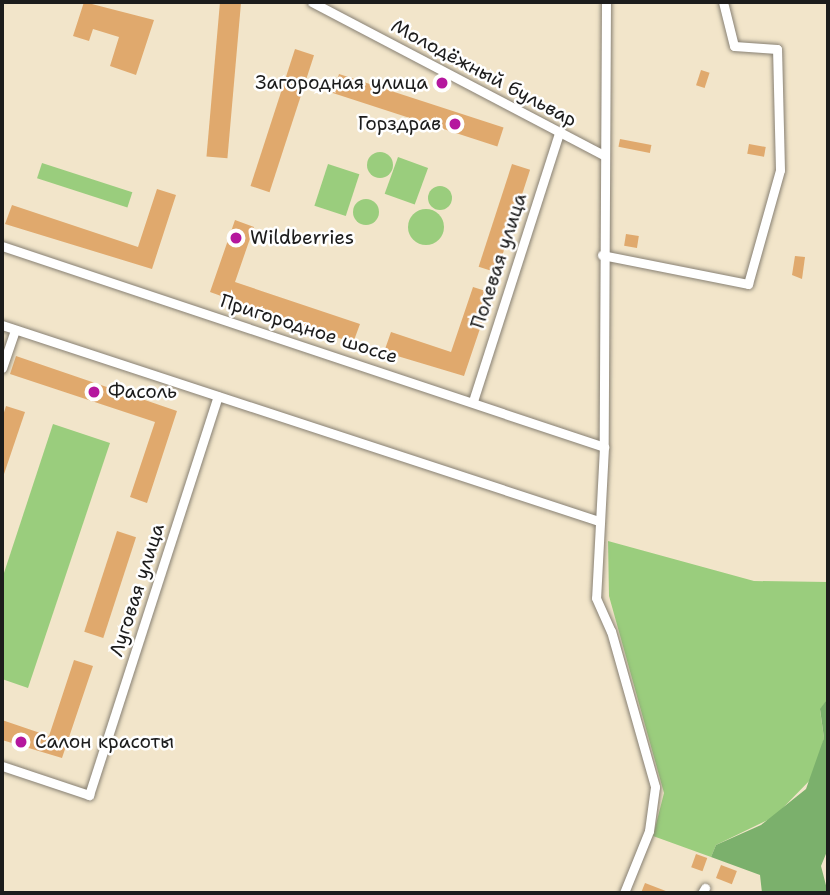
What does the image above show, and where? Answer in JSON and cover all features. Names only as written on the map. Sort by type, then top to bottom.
[{"type":"street","name":"Молодёжный бульвар","points":[[312,2],[603,155]]},
{"type":"street","points":[[606,2],[602,255],[604,447],[596,598],[611,631],[654,787],[649,831],[624,893]]},
{"type":"street","points":[[602,255],[748,284],[780,170],[777,49],[734,46],[723,2]]},
{"type":"street","name":"Полевая улица","points":[[473,401],[559,132]]},
{"type":"street","name":"Пригородное шоссе","points":[[2,246],[473,401],[604,447]]},
{"type":"street","points":[[2,326],[599,521]]},
{"type":"street","points":[[2,368],[15,330]]},
{"type":"street","name":"Луговая улица","points":[[2,766],[89,794],[218,396]]},
{"type":"green space","points":[[380,152],[389,156],[393,165],[389,174],[380,178],[371,174],[367,165],[371,156]]},
{"type":"green space","points":[[398,157],[428,168],[415,205],[385,194]]},
{"type":"green space","points":[[42,163],[132,192],[127,208],[37,178]]},
{"type":"green space","points":[[328,164],[359,174],[346,216],[314,206]]},
{"type":"green space","points":[[440,186],[449,189],[452,198],[449,207],[440,210],[431,207],[428,198],[431,189]]},
{"type":"green space","points":[[366,199],[375,203],[379,212],[375,221],[366,225],[357,221],[353,212],[357,203]]},
{"type":"green space","points":[[426,209],[439,214],[444,227],[439,240],[426,245],[413,240],[408,227],[413,214]]},
{"type":"green space","points":[[53,424],[110,443],[28,688],[2,679],[2,579]]},
{"type":"green space","points":[[608,541],[754,581],[828,582],[828,698],[820,710],[824,738],[814,776],[774,817],[716,845],[711,857],[653,836],[664,793],[609,596]]},
{"type":"green space","points":[[828,698],[828,849],[821,866],[828,893],[762,893],[760,875],[711,857],[716,845],[761,825],[806,789],[824,738],[820,709]]},
{"type":"building","points":[[84,2],[154,20],[136,75],[110,66],[119,37],[93,29],[89,41],[73,36]]},
{"type":"building","points":[[220,2],[241,4],[227,158],[206,156]]},
{"type":"building","points":[[295,49],[314,55],[270,192],[251,186]]},
{"type":"building","points":[[701,70],[710,73],[705,88],[696,85]]},
{"type":"building","points":[[339,74],[504,127],[497,146],[333,93]]},
{"type":"building","points":[[620,139],[651,145],[650,153],[618,147]]},
{"type":"building","points":[[749,144],[766,147],[764,157],[747,154]]},
{"type":"building","points":[[512,164],[530,170],[497,273],[479,267]]},
{"type":"building","points":[[157,189],[176,195],[152,269],[5,224],[12,205],[138,247]]},
{"type":"building","points":[[235,220],[254,227],[235,282],[360,324],[353,343],[210,292]]},
{"type":"building","points":[[626,234],[639,236],[637,248],[624,246]]},
{"type":"building","points":[[795,256],[805,257],[802,279],[792,275]]},
{"type":"building","points":[[473,287],[492,293],[464,376],[384,352],[391,332],[451,352]]},
{"type":"building","points":[[16,356],[177,411],[147,503],[130,497],[155,422],[10,374]]},
{"type":"building","points":[[6,406],[25,412],[3,477],[2,419]]},
{"type":"building","points":[[117,531],[136,537],[103,638],[84,632]]},
{"type":"building","points":[[74,660],[93,666],[62,758],[2,740],[2,720],[49,736]]},
{"type":"building","points":[[696,854],[707,858],[702,871],[691,867]]},
{"type":"building","points":[[721,865],[737,871],[732,884],[716,878]]},
{"type":"building","points":[[645,883],[671,893],[641,893]]},
{"type":"place","name":"Загородная улица","points":[[442,83]]},
{"type":"place","name":"Горздрав","points":[[455,124]]},
{"type":"place","name":"Wildberries","points":[[236,238]]},
{"type":"place","name":"Фасоль","points":[[94,392]]},
{"type":"place","name":"Салон красоты","points":[[21,742]]}]
